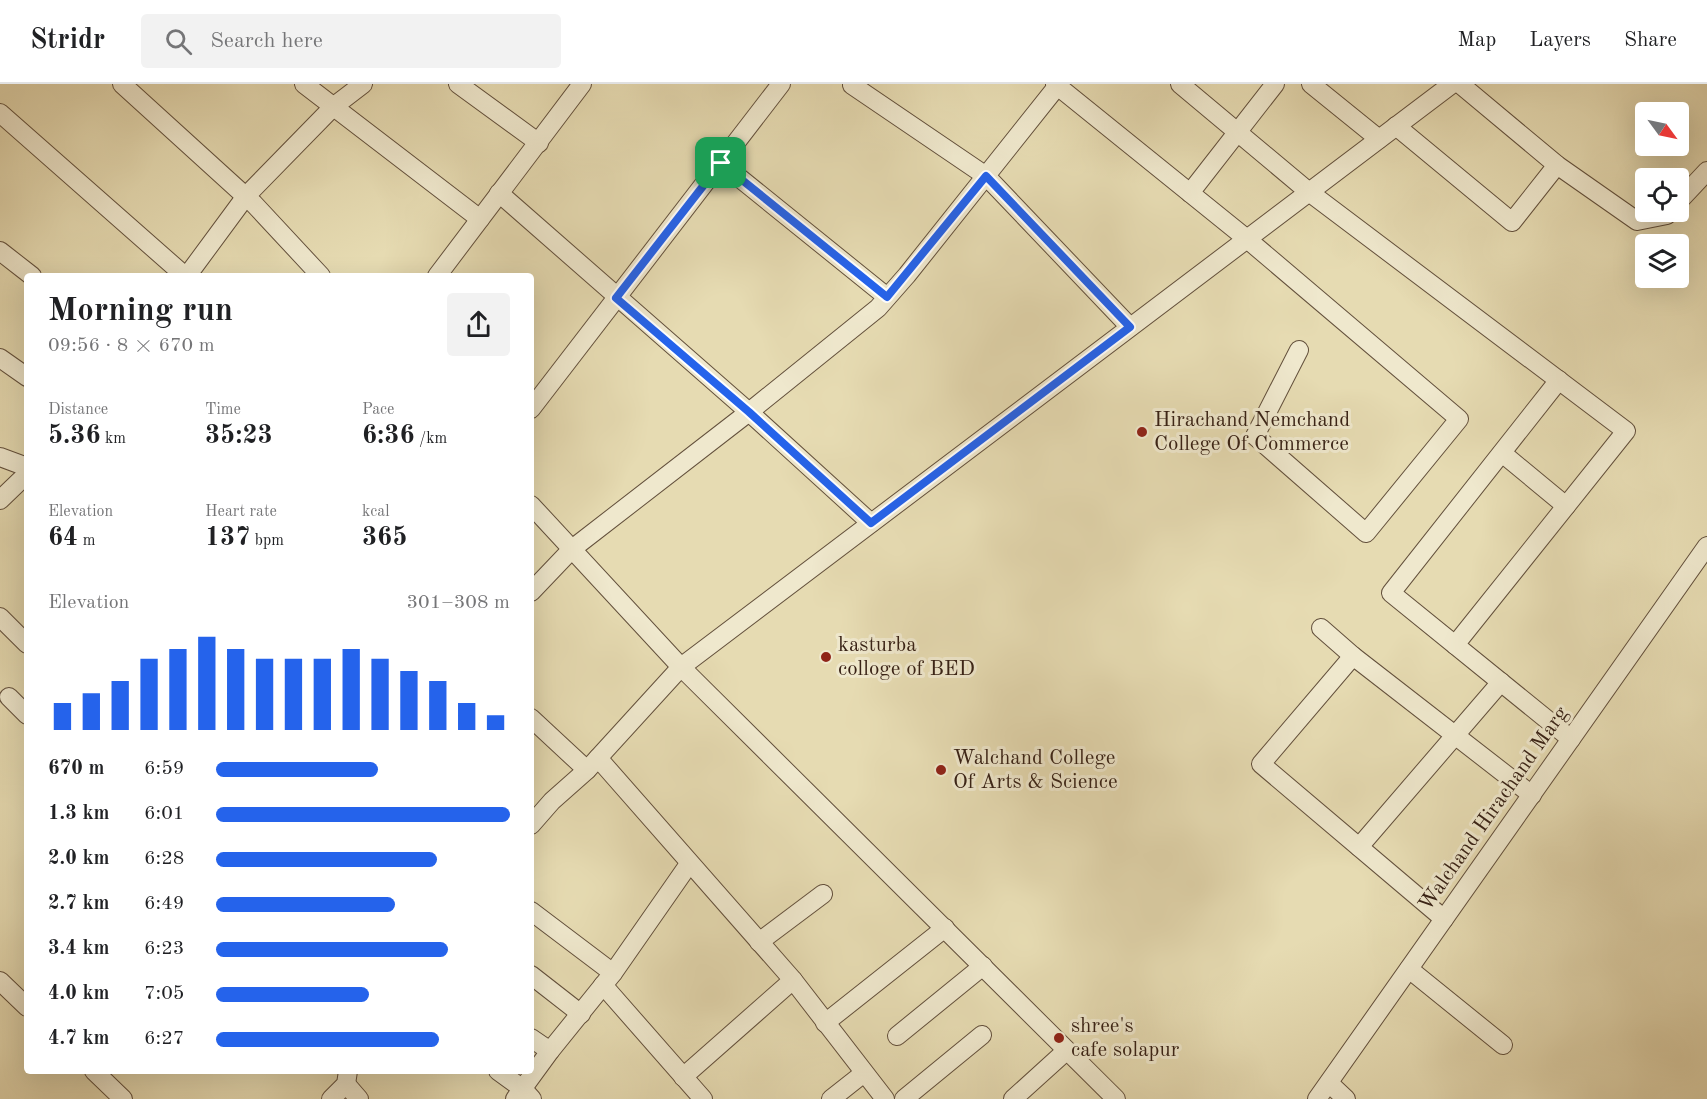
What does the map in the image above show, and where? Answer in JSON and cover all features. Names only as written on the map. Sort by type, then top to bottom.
[{"type":"street","points":[[122,84],[246,196],[318,273]]},
{"type":"street","points":[[304,84],[480,219]]},
{"type":"street","points":[[188,273],[246,196],[333,107],[363,84]]},
{"type":"street","points":[[458,84],[539,143]]},
{"type":"street","points":[[439,273],[582,84]]},
{"type":"street","points":[[534,405],[781,84]]},
{"type":"street","points":[[852,84],[986,176],[1130,327]]},
{"type":"street","points":[[1180,84],[1310,192],[1626,431],[1455,645]]},
{"type":"street","points":[[1190,193],[1275,84]]},
{"type":"street","points":[[1311,84],[1379,139]]},
{"type":"street","points":[[1460,84],[1557,165],[1635,220]]},
{"type":"street","points":[[534,589],[572,549],[749,412],[878,308],[1057,85],[1247,239],[1459,419],[1366,533],[1255,436],[1299,350]]},
{"type":"street","points":[[534,822],[552,801],[592,764],[681,667],[1310,192],[1396,126],[1440,87]]},
{"type":"street","points":[[0,113],[183,273]]},
{"type":"street","points":[[1396,126],[1512,222],[1557,165]]},
{"type":"street","points":[[721,163],[887,297]]},
{"type":"street","points":[[1689,190],[1707,171]]},
{"type":"street","points":[[499,194],[749,412],[871,523]]},
{"type":"street","points":[[0,251],[28,273]]},
{"type":"street","points":[[0,358],[24,375]]},
{"type":"street","points":[[1559,380],[1391,593],[1571,739]]},
{"type":"street","points":[[1502,453],[1566,506]]},
{"type":"street","points":[[0,457],[24,466]]},
{"type":"street","points":[[0,500],[24,477]]},
{"type":"street","points":[[534,508],[681,667],[1116,1099]]},
{"type":"street","name":"Walchand Hirachand Marg","points":[[1317,1099],[1707,546]]},
{"type":"street","points":[[0,617],[24,641]]},
{"type":"street","points":[[1321,628],[1353,656],[1532,795]]},
{"type":"street","points":[[1353,656],[1261,764],[1444,919]]},
{"type":"street","points":[[1359,848],[1501,682]]},
{"type":"street","points":[[9,697],[24,712]]},
{"type":"street","points":[[534,720],[592,764],[689,864],[793,980],[885,1099]]},
{"type":"street","points":[[501,1074],[524,1096],[550,1051],[608,979],[689,864]]},
{"type":"street","points":[[759,942],[823,894]]},
{"type":"street","points":[[534,914],[608,979],[683,1077],[703,1099]]},
{"type":"street","points":[[825,1023],[945,928]]},
{"type":"street","points":[[897,1036],[983,966]]},
{"type":"street","points":[[1409,969],[1503,1045]]},
{"type":"street","points":[[534,977],[581,1014]]},
{"type":"street","points":[[683,1077],[793,980]]},
{"type":"street","points":[[0,981],[24,1004]]},
{"type":"street","points":[[904,1099],[982,1035]]},
{"type":"street","points":[[534,1040],[550,1051]]},
{"type":"street","points":[[1013,1099],[1066,1051]]},
{"type":"street","points":[[831,1099],[864,1073]]},
{"type":"street","points":[[97,1074],[123,1099]]},
{"type":"street","points":[[331,1099],[347,1077],[359,1099]]},
{"type":"street","points":[[1329,1083],[1346,1099]]},
{"type":"place","name":"Hirachand Nemchand College Of Commerce","points":[[1142,432]]},
{"type":"place","name":"kasturba colloge of BED","points":[[826,657]]},
{"type":"place","name":"Walchand College Of Arts & Science","points":[[941,770]]},
{"type":"place","name":"shree's cafe solapur","points":[[1059,1038]]},
{"type":"route","points":[[721,163],[887,297],[986,176],[1130,327],[871,523],[749,412],[616,298],[721,163]]}]
